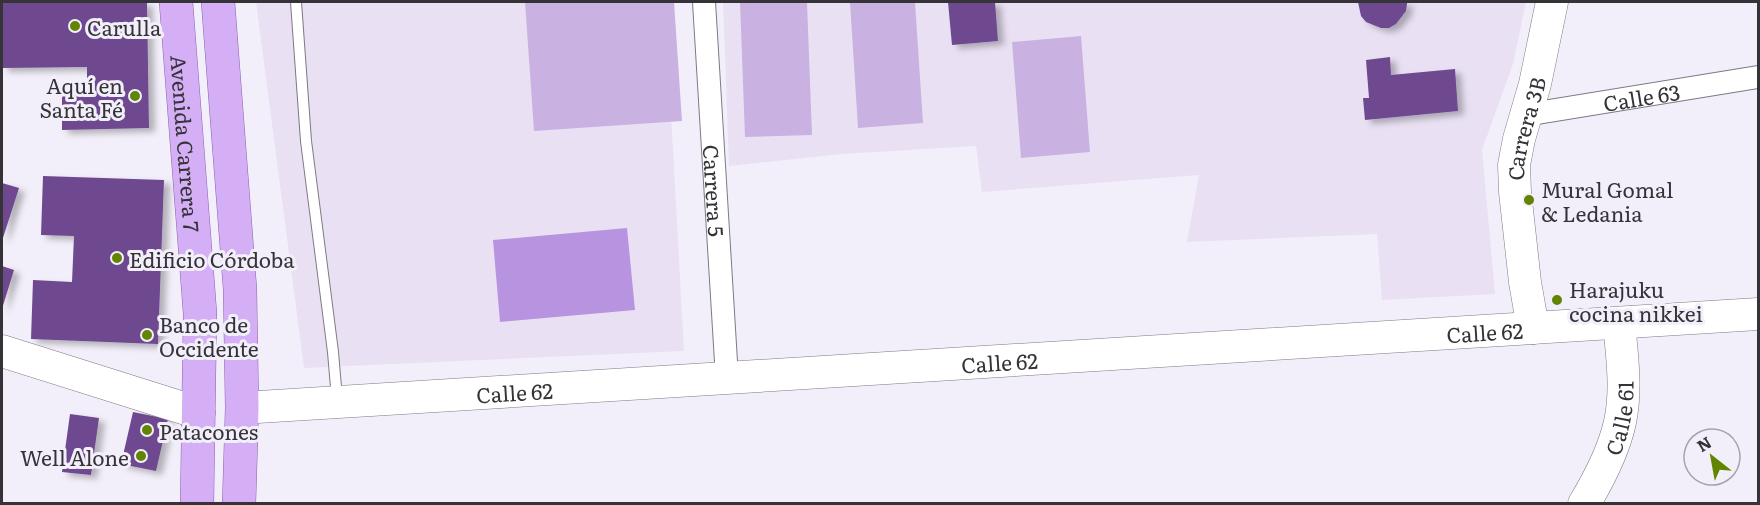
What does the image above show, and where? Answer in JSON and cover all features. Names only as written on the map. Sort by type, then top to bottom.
[{"type":"main road","name":"Avenida Carrera 7","points":[[176,2],[200,312],[197,504]]},
{"type":"main road","name":"Avenida Carrera 7","points":[[218,2],[240,289],[242,408],[239,504]]},
{"type":"street","name":"Carrera 5","points":[[704,2],[727,378]]},
{"type":"street","name":"Carrera 3B","points":[[1533,328],[1525,282],[1514,165],[1525,115],[1535,84],[1552,2]]},
{"type":"street","name":"Calle 63","points":[[1525,115],[1758,77]]},
{"type":"street","name":"Calle 62","points":[[242,408],[1758,314]]},
{"type":"street","name":"Calle 61","points":[[1584,504],[1609,454],[1621,421],[1623,399],[1619,323]]},
{"type":"street","points":[[2,351],[199,413]]},
{"type":"lane","points":[[296,2],[306,141],[332,343],[337,402]]},
{"type":"shaded area","points":[[256,2],[665,2],[684,351],[304,368]]},
{"type":"shaded area","points":[[525,2],[674,2],[682,121],[534,131]]},
{"type":"shaded area","points":[[723,2],[1526,2],[1513,64],[1482,150],[1495,294],[1382,300],[1377,234],[1187,242],[1199,175],[982,192],[976,146],[842,154],[729,166]]},
{"type":"shaded area","points":[[740,2],[807,2],[812,135],[745,137]]},
{"type":"shaded area","points":[[850,2],[915,2],[923,123],[858,128]]},
{"type":"shaded area","points":[[1081,36],[1090,152],[1021,158],[1012,42]]},
{"type":"shaded area","points":[[627,228],[635,310],[500,322],[493,240]]},
{"type":"building","name":"Carulla","points":[[2,2],[147,2],[149,128],[62,130],[62,95],[87,94],[87,67],[2,68]]},
{"type":"building","points":[[948,2],[995,2],[998,41],[952,45]]},
{"type":"building","points":[[1358,2],[1407,2],[1407,4],[1406,11],[1396,24],[1389,28],[1381,28],[1366,22],[1361,16]]},
{"type":"building","points":[[1390,57],[1391,75],[1455,69],[1458,111],[1365,120],[1363,98],[1369,98],[1366,60]]},
{"type":"building","name":"Edificio Córdoba","points":[[43,176],[164,180],[158,344],[31,339],[33,280],[72,282],[74,236],[41,235]]},
{"type":"building","points":[[2,183],[19,188],[3,238],[2,238]]},
{"type":"building","points":[[2,266],[14,270],[2,309]]},
{"type":"building","points":[[133,412],[168,419],[156,471],[121,464]]},
{"type":"building","points":[[70,414],[99,418],[91,475],[62,472]]},
{"type":"place","name":"Carulla","points":[[75,26]]},
{"type":"place","name":"Aquí en Santa Fé","points":[[135,96]]},
{"type":"place","name":"Mural Gomal & Ledania","points":[[1529,200]]},
{"type":"place","name":"Edificio Córdoba","points":[[117,258]]},
{"type":"place","name":"Harajuku cocina nikkei","points":[[1557,300]]},
{"type":"place","name":"Banco de Occidente","points":[[147,335]]},
{"type":"place","name":"Patacones","points":[[147,430]]},
{"type":"place","name":"Well Alone","points":[[141,456]]}]
